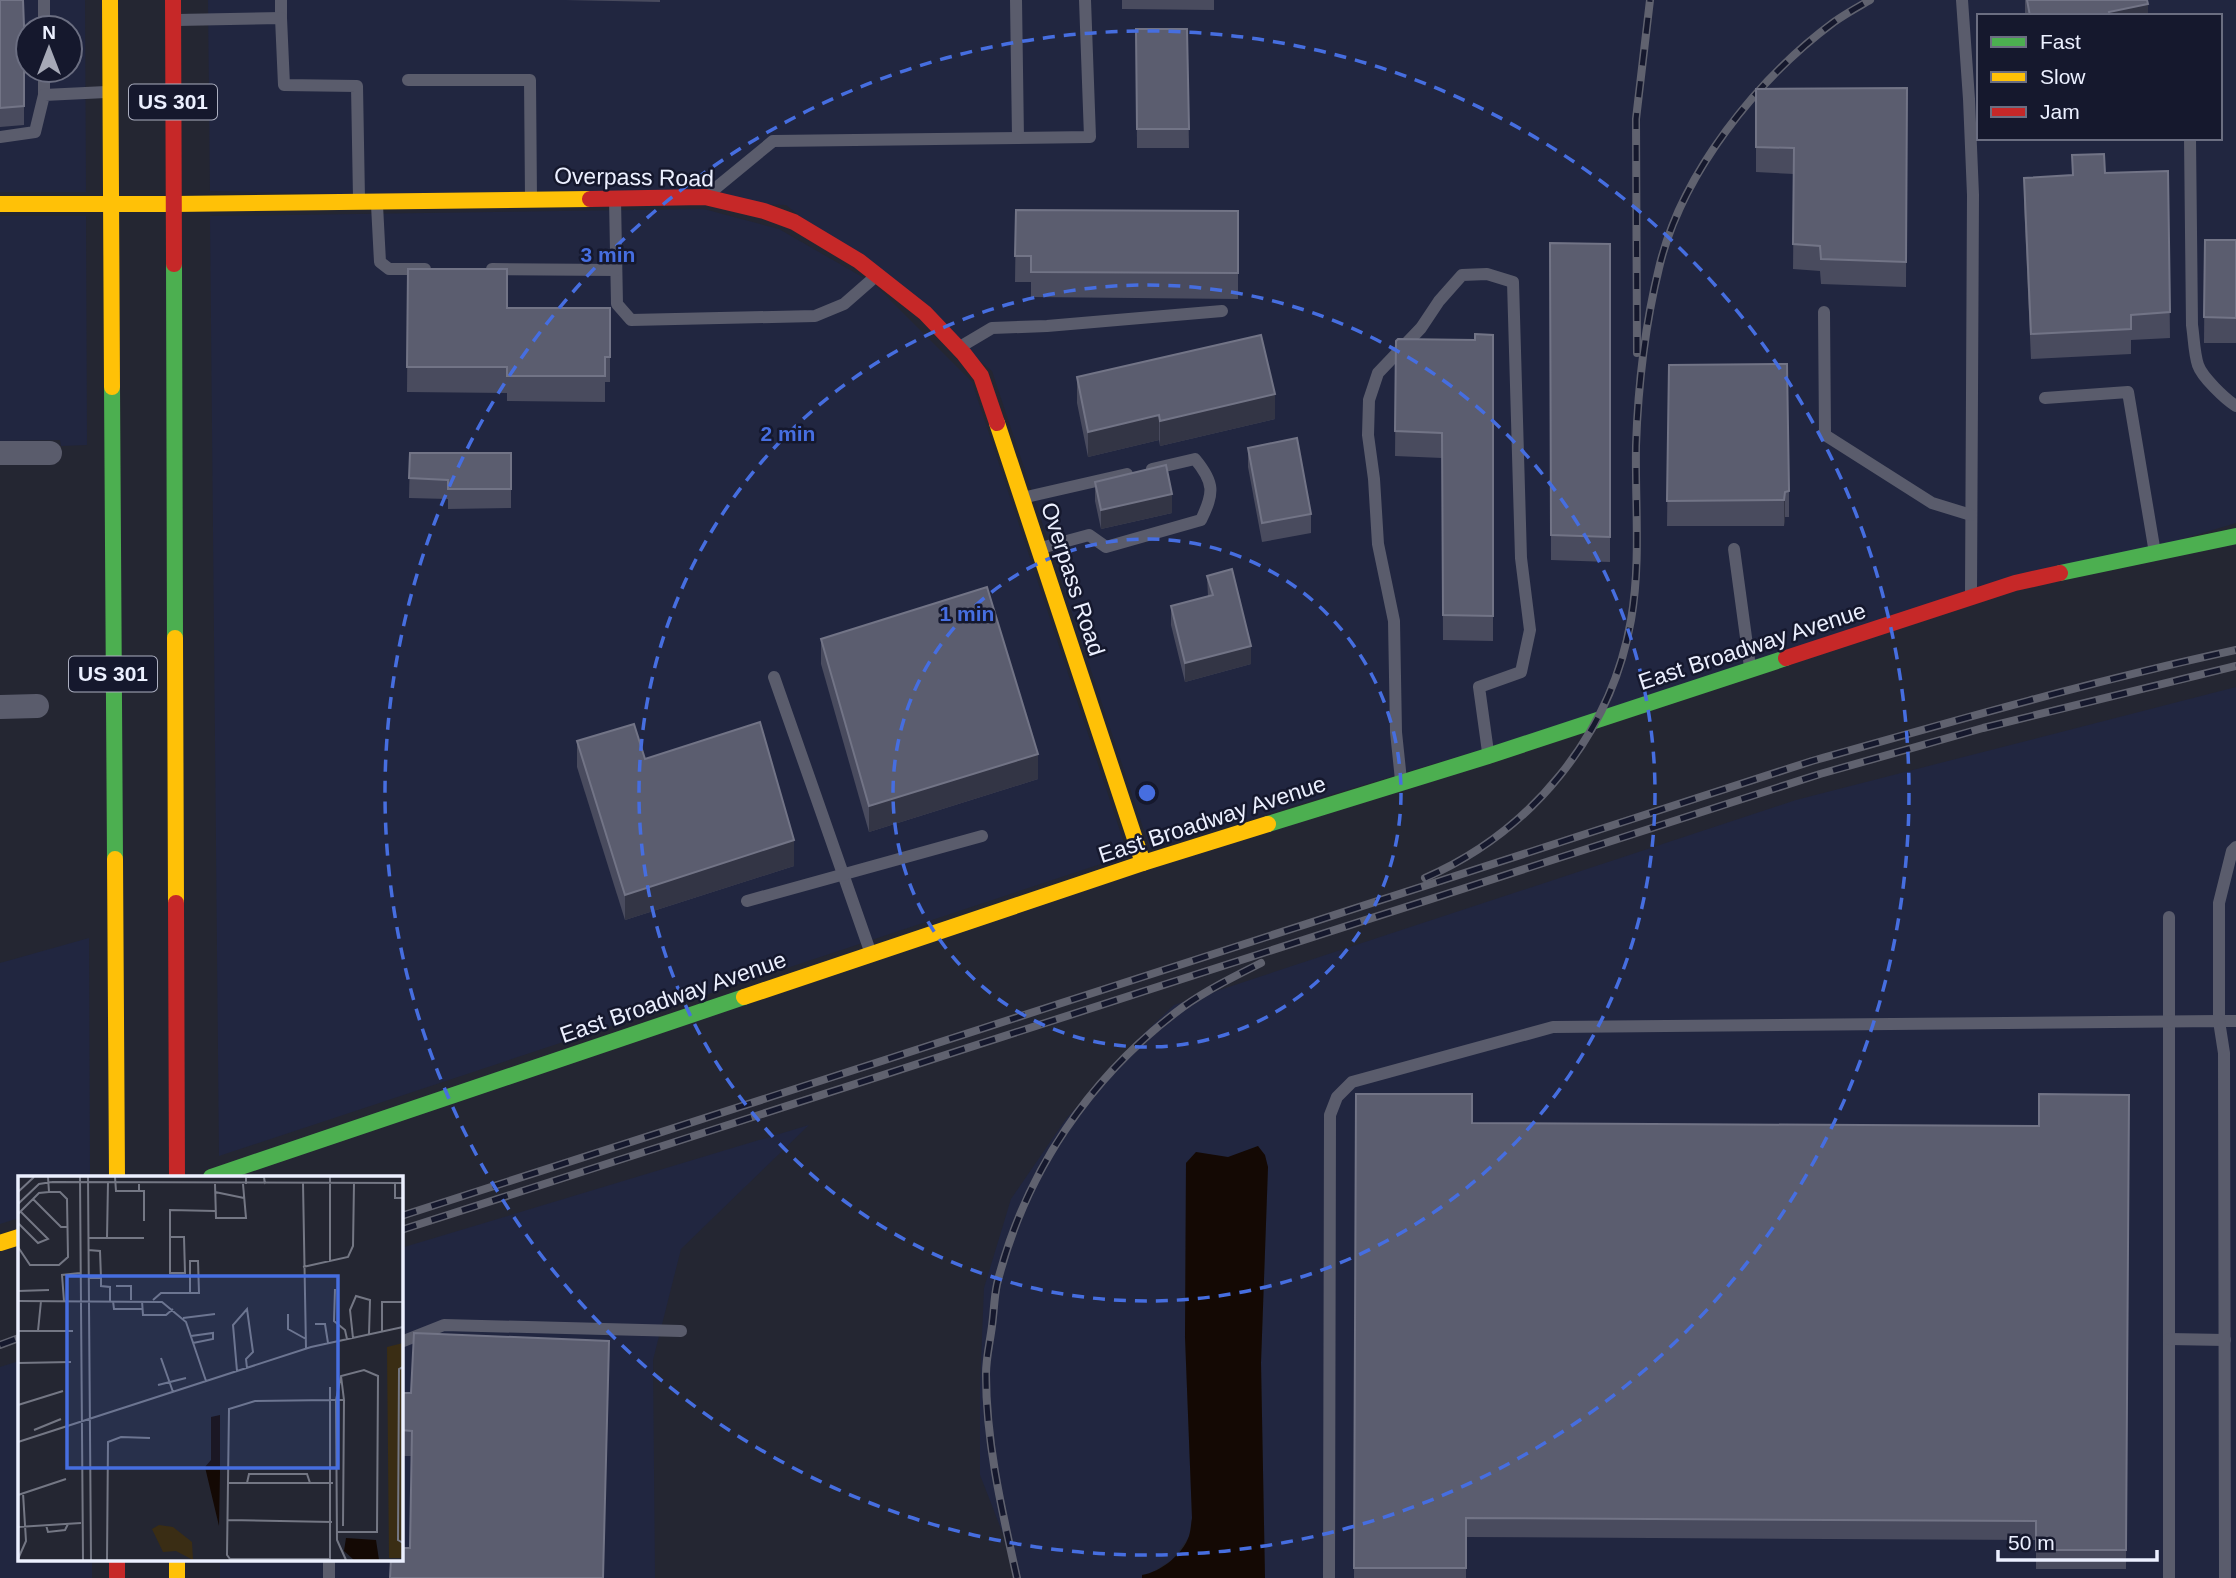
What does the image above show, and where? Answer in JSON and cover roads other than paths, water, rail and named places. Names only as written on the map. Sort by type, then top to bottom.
[{"type":"main road","name":"US 301","points":[[110,0],[117,1176]]},
{"type":"main road","name":"US 301","points":[[173,0],[177,1176]]},
{"type":"main road","name":"Overpass Road","points":[[0,204],[705,197],[783,217],[828,241],[878,273],[960,347],[982,376],[1143,863]]},
{"type":"main road","name":"East Broadway Avenue","points":[[214,1176],[1143,863],[1488,756],[2015,583],[2236,536]]},
{"type":"main road","points":[[0,1243],[18,1237]]},
{"type":"main road","points":[[117,1560],[117,1578]]},
{"type":"main road","points":[[177,1560],[177,1578]]},
{"type":"street","points":[[0,453],[50,453]]},
{"type":"street","points":[[0,707],[37,706]]},
{"type":"lane","points":[[281,0],[284,85],[357,86],[359,201]]},
{"type":"lane","points":[[1016,0],[1018,138]]},
{"type":"lane","points":[[705,197],[773,141],[1090,137],[1085,0]]},
{"type":"lane","points":[[1962,0],[1973,195],[1971,598]]},
{"type":"lane","points":[[173,20],[281,18]]},
{"type":"lane","points":[[408,80],[530,80],[531,199]]},
{"type":"lane","points":[[0,137],[35,132],[44,84]]},
{"type":"lane","points":[[44,95],[110,92]]},
{"type":"lane","points":[[2190,140],[2192,325],[2195,347],[2199,367],[2226,400],[2236,406]]},
{"type":"lane","points":[[615,198],[617,304],[631,320],[815,316],[844,304],[878,273]]},
{"type":"lane","points":[[376,201],[380,262],[389,269],[442,269]]},
{"type":"lane","points":[[482,270],[616,270]]},
{"type":"lane","points":[[1401,783],[1396,732],[1394,621],[1378,544],[1368,435],[1369,400],[1378,373],[1421,328],[1439,301],[1462,275],[1487,274],[1513,282],[1521,558],[1530,629],[1521,672],[1479,687],[1488,756]]},
{"type":"lane","points":[[960,347],[992,328],[1222,311]]},
{"type":"lane","points":[[1824,312],[1825,435],[1931,503],[1972,515]]},
{"type":"lane","points":[[2046,398],[2128,393],[2155,553]]},
{"type":"lane","points":[[1022,498],[1195,459],[1207,473],[1212,497],[1201,520],[1106,547],[1089,535],[1039,549]]},
{"type":"lane","points":[[1734,549],[1750,671]]},
{"type":"lane","points":[[774,677],[871,955]]},
{"type":"lane","points":[[747,901],[982,836]]},
{"type":"lane","points":[[2225,1578],[2231,1472],[2225,1340],[2224,1053],[2219,1021],[2220,903],[2232,851],[2236,847]]},
{"type":"lane","points":[[2169,917],[2169,1578]]},
{"type":"lane","points":[[1329,1578],[1330,1115],[1337,1097],[1352,1082],[1553,1027],[2236,1021]]},
{"type":"lane","points":[[402,1342],[444,1325],[681,1331]]},
{"type":"lane","points":[[2169,1339],[2225,1340]]},
{"type":"lane","points":[[329,1578],[330,1560]]},
{"type":"railway","points":[[1637,353],[1636,119],[1650,0]]},
{"type":"railway","points":[[1425,878],[1463,858],[1499,834],[1531,806],[1560,775],[1585,740],[1605,702],[1621,662],[1634,599],[1637,555],[1636,446],[1640,379],[1654,290],[1670,233],[1704,164],[1751,100],[1805,45],[1838,19],[1870,0]]},
{"type":"railway","points":[[402,1216],[1812,761],[2076,688],[2236,650]]},
{"type":"railway","points":[[402,1230],[1820,774],[1983,728],[2236,666]]},
{"type":"railway","points":[[1017,1578],[992,1451],[986,1374],[997,1284],[1009,1243],[1044,1165],[1091,1095],[1149,1034],[1183,1007],[1261,963]]},
{"type":"railway","points":[[0,1345],[18,1338]]}]
